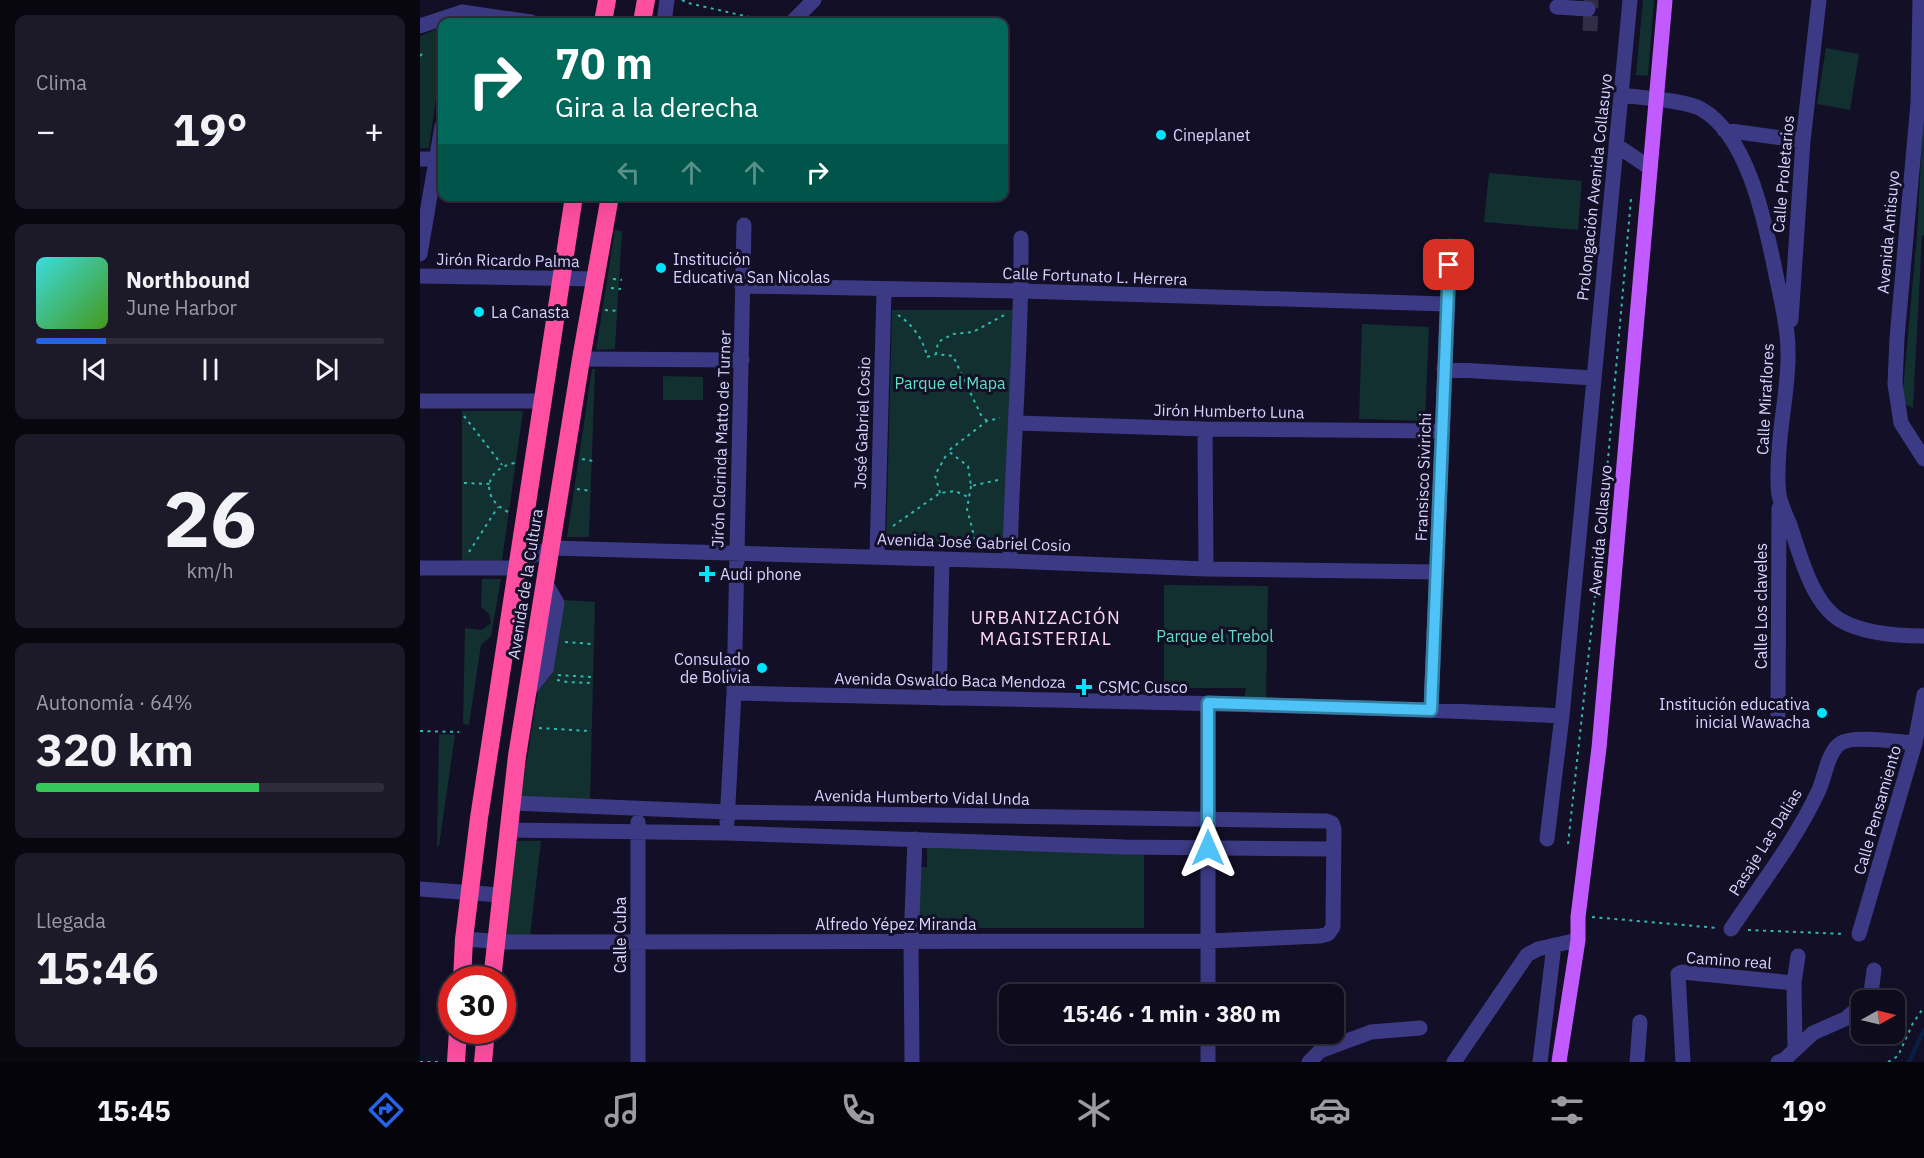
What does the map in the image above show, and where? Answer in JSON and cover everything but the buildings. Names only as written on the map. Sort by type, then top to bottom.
[{"type":"highway","points":[[604,18],[607,0]]},
{"type":"highway","points":[[643,18],[646,0]]},
{"type":"highway","name":"Avenida de la Cultura","points":[[463,966],[470,892],[516,568],[544,401],[573,201]]},
{"type":"highway","name":"Avenida de la Cultura","points":[[493,966],[511,803],[581,359],[602,281],[610,201]]},
{"type":"highway","points":[[456,1062],[457,1044]]},
{"type":"highway","points":[[483,1062],[485,1044]]},
{"type":"main road","name":"Avenida Collasuyo","points":[[1559,1062],[1578,940],[1578,917],[1599,748],[1665,0]]},
{"type":"street","points":[[796,18],[814,0]]},
{"type":"street","name":"Prolongación Avenida Collasuyo","points":[[1547,839],[1562,716],[1630,0]]},
{"type":"street","name":"Calle Proletarios","points":[[1788,351],[1803,141],[1819,0]]},
{"type":"street","name":"Avenida Antisuyo","points":[[1920,0],[1918,103],[1895,384],[1901,423],[1924,459]]},
{"type":"street","points":[[666,18],[674,1]]},
{"type":"street","points":[[1557,7],[1588,9]]},
{"type":"street","points":[[420,26],[438,22]]},
{"type":"street","name":"Calle Miraflores","points":[[1621,95],[1700,108],[1724,130],[1744,163],[1761,207],[1780,296],[1788,351],[1779,451],[1779,496],[1808,577],[1825,607],[1840,620],[1861,628],[1893,634],[1924,636]]},
{"type":"street","points":[[1724,130],[1803,141]]},
{"type":"street","points":[[1616,145],[1650,168]]},
{"type":"street","points":[[420,254],[438,152]]},
{"type":"street","points":[[420,159],[437,159]]},
{"type":"street","name":"Jirón Clorinda Matto de Turner","points":[[726,833],[734,693],[744,225]]},
{"type":"street","points":[[1010,561],[1012,420],[1022,291],[1021,238]]},
{"type":"street","name":"Fransisco Sivirichi","points":[[1431,710],[1450,246]]},
{"type":"street","name":"Jirón Ricardo Palma","points":[[420,276],[562,278],[602,281]]},
{"type":"street","name":"Calle Fortunato L. Herrera","points":[[742,286],[1022,291],[1446,304]]},
{"type":"street","name":"José Gabriel Cosio","points":[[877,557],[884,290]]},
{"type":"street","points":[[581,359],[742,360]]},
{"type":"street","points":[[1444,369],[1593,378]]},
{"type":"street","points":[[420,401],[544,401]]},
{"type":"street","name":"Jirón Humberto Luna","points":[[1012,420],[1205,429],[1443,431]]},
{"type":"street","points":[[1205,429],[1206,569]]},
{"type":"street","name":"Calle Los claveles","points":[[1778,716],[1779,496]]},
{"type":"street","name":"Avenida José Gabriel Cosio","points":[[516,568],[529,557],[551,548],[1206,569],[1437,572]]},
{"type":"street","points":[[939,698],[942,559]]},
{"type":"street","points":[[420,568],[516,568]]},
{"type":"street","name":"Avenida Oswaldo Baca Mendoza","points":[[734,693],[1208,703],[1562,716]]},
{"type":"street","name":"Calle Pensamiento","points":[[1859,934],[1915,743],[1924,695]]},
{"type":"street","points":[[1208,703],[1208,984]]},
{"type":"street","name":"Pasaje Las Dalias","points":[[1731,929],[1792,840],[1819,791],[1834,749],[1843,742],[1853,739],[1915,743]]},
{"type":"street","name":"Avenida Humberto Vidal Unda","points":[[511,803],[728,812],[1332,823],[1334,849]]},
{"type":"street","name":"Calle Cuba","points":[[638,809],[638,1062]]},
{"type":"street","points":[[508,830],[726,833],[1125,847],[1334,849]]},
{"type":"street","points":[[912,1062],[911,943],[915,839]]},
{"type":"street","name":"Alfredo Yépez Miranda","points":[[464,939],[496,942],[911,943],[1208,940],[1328,934],[1333,927],[1334,849]]},
{"type":"street","points":[[420,889],[500,895]]},
{"type":"street","points":[[1454,1062],[1527,955],[1539,949],[1578,940]]},
{"type":"street","points":[[1540,1062],[1554,945]]},
{"type":"street","points":[[1795,1050],[1794,982],[1798,956]]},
{"type":"street","points":[[1871,990],[1874,970]]},
{"type":"street","name":"Camino real","points":[[1683,1062],[1678,974],[1682,972],[1794,982]]},
{"type":"street","points":[[1778,1062],[1784,1060],[1813,1033],[1851,1014]]},
{"type":"street","points":[[1637,1062],[1640,1022]]},
{"type":"street","points":[[1309,1062],[1320,1051],[1371,1032],[1420,1028]]},
{"type":"street","points":[[1208,1044],[1208,1062]]},
{"type":"path","points":[[674,1],[753,18]]},
{"type":"path","points":[[420,56],[423,52]]},
{"type":"path","points":[[1568,844],[1600,550],[1632,196]]},
{"type":"path","points":[[602,281],[622,280]]},
{"type":"path","points":[[602,281],[621,289]]},
{"type":"path","points":[[601,310],[620,311]]},
{"type":"path","points":[[893,311],[908,321],[925,347],[927,357],[936,354],[953,356],[981,415],[987,421]]},
{"type":"path","points":[[936,354],[938,342],[952,334],[973,332],[1012,312]]},
{"type":"path","points":[[464,416],[502,465]]},
{"type":"path","points":[[940,493],[935,475],[948,451],[987,421],[1012,420]]},
{"type":"path","points":[[948,451],[968,466],[971,486],[967,509],[977,547]]},
{"type":"path","points":[[577,458],[594,461]]},
{"type":"path","points":[[508,512],[498,507],[490,493],[490,484],[496,470],[502,465],[515,463]]},
{"type":"path","points":[[971,486],[1005,478]]},
{"type":"path","points":[[464,483],[490,484]]},
{"type":"path","points":[[573,488],[592,491]]},
{"type":"path","points":[[888,530],[940,493],[955,491],[968,497]]},
{"type":"path","points":[[469,552],[498,507]]},
{"type":"path","points":[[559,642],[592,644]]},
{"type":"path","points":[[591,677],[553,677],[567,682],[591,683]]},
{"type":"path","points":[[534,728],[590,730]]},
{"type":"path","points":[[420,731],[459,732]]},
{"type":"path","points":[[1579,746],[1586,744]]},
{"type":"path","points":[[1888,1062],[1898,1056],[1912,1023],[1924,1007]]},
{"type":"path","points":[[421,1062],[456,1062]]},
{"type":"green space","points":[[1643,0],[1654,0],[1648,76],[1636,75]]},
{"type":"green space","points":[[438,29],[438,85],[429,148],[420,148],[420,36]]},
{"type":"green space","points":[[1826,48],[1859,54],[1850,110],[1817,104]]},
{"type":"green space","points":[[1924,100],[1924,235],[1922,236],[1913,408],[1905,404],[1903,390],[1917,235]]},
{"type":"green space","points":[[1489,173],[1582,181],[1578,230],[1484,222]]},
{"type":"green space","points":[[615,230],[622,231],[615,349],[596,350]]},
{"type":"green space","name":"Parque el Mapa","points":[[892,310],[1013,310],[1007,549],[886,545]]},
{"type":"green space","points":[[1362,324],[1429,327],[1425,421],[1359,419]]},
{"type":"green space","points":[[592,369],[595,369],[589,537],[567,537]]},
{"type":"green space","points":[[663,376],[703,377],[703,400],[663,400]]},
{"type":"green space","points":[[462,411],[523,411],[502,561],[462,562]]},
{"type":"green space","points":[[482,579],[501,579],[491,636],[481,645],[469,725],[463,724],[465,628],[482,630],[491,623],[489,614],[481,607]]},
{"type":"green space","name":"Parque el Trebol","points":[[1164,585],[1268,586],[1266,701],[1244,700],[1246,688],[1179,688],[1174,700],[1164,700]]},
{"type":"green space","points":[[563,600],[595,602],[590,802],[520,801],[538,692],[552,674]]},
{"type":"green space","points":[[439,734],[455,735],[439,846],[437,847]]},
{"type":"green space","points":[[516,841],[541,841],[530,936],[505,935]]},
{"type":"green space","points":[[927,845],[1144,854],[1144,928],[919,928],[919,867],[927,867]]},
{"type":"waterway","points":[[1909,1062],[1924,1030]]},
{"type":"tunnel","points":[[1590,31],[1591,0]]},
{"type":"place","name":"Cineplanet","points":[[1161,135]]},
{"type":"place","name":"Institución Educativa San Nicolas","points":[[661,268]]},
{"type":"place","name":"La Canasta","points":[[479,312]]},
{"type":"place","name":"Audi phone","points":[[707,574]]},
{"type":"place","name":"Consulado de Bolivia","points":[[762,668]]},
{"type":"place","name":"CSMC Cusco","points":[[1084,687]]},
{"type":"place","name":"Institución educativa inicial Wawacha","points":[[1822,713]]},
{"type":"district","name":"URBANIZACIÓN MAGISTERIAL","points":[[1046,628]]},
{"type":"route","points":[[1208,848],[1208,703],[1431,710],[1449,265]]}]
